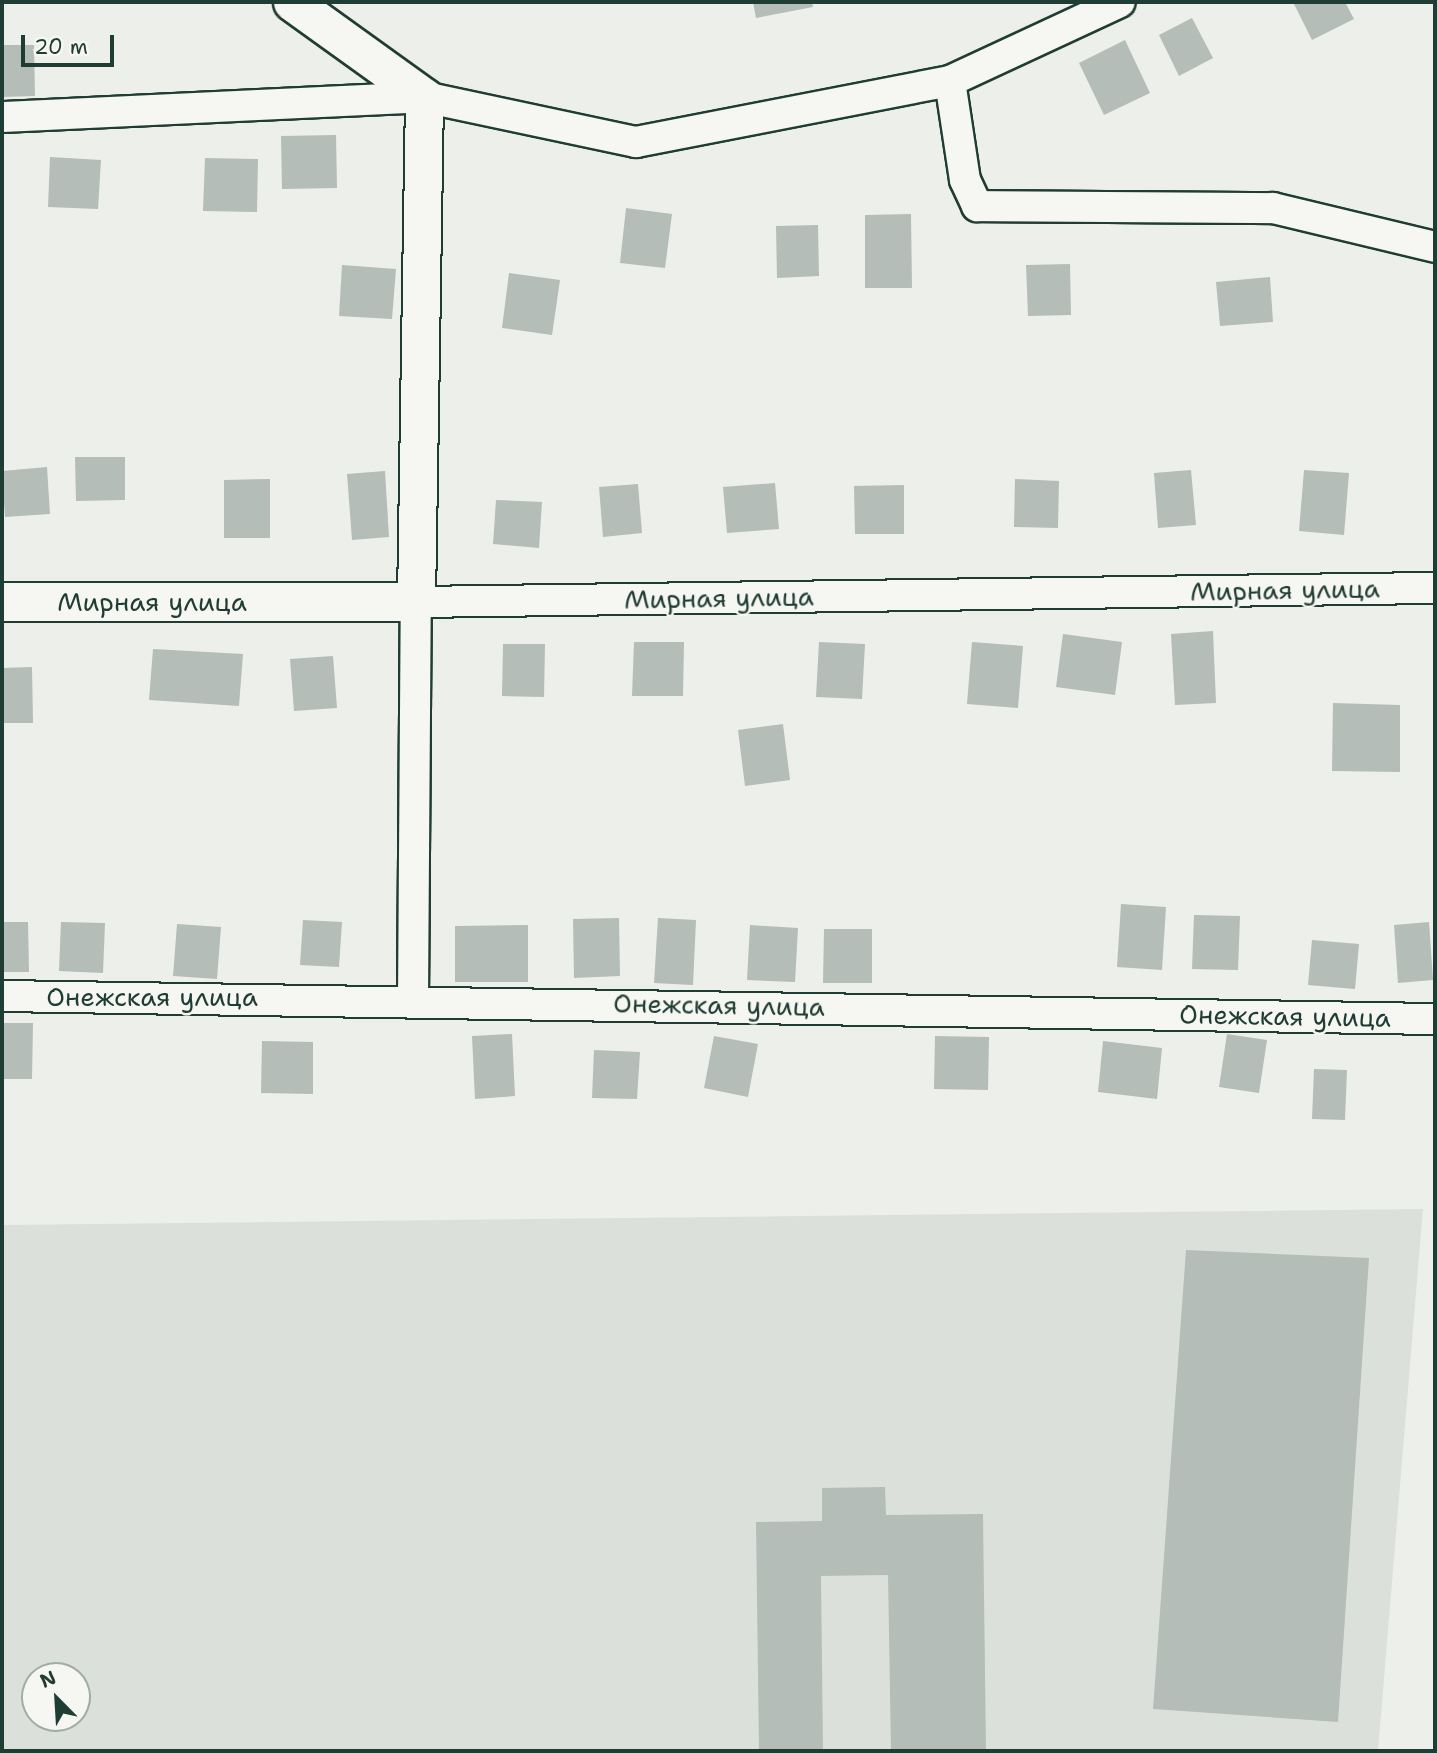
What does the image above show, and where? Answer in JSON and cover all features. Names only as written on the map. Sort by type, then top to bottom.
[{"type":"main road","name":"Мирная улица","points":[[2,602],[416,602]]},
{"type":"street","points":[[292,2],[424,97]]},
{"type":"street","points":[[2,117],[424,97],[636,142],[950,81],[1120,2]]},
{"type":"street","points":[[950,81],[965,180],[978,206],[1273,208],[1435,247]]},
{"type":"street","points":[[413,999],[424,97]]},
{"type":"street","name":"Мирная улица","points":[[416,602],[1435,588]]},
{"type":"street","name":"Онежская улица","points":[[2,996],[413,999],[1435,1018]]},
{"type":"shaded area","points":[[1423,1209],[1378,1751],[2,1751],[2,1225]]},
{"type":"building","points":[[753,2],[812,2],[813,7],[756,18]]},
{"type":"building","points":[[1293,2],[1345,2],[1354,19],[1312,40]]},
{"type":"building","points":[[1192,18],[1213,58],[1179,76],[1159,35]]},
{"type":"building","points":[[1125,40],[1150,93],[1104,115],[1079,63]]},
{"type":"building","points":[[2,45],[34,45],[35,96],[2,97]]},
{"type":"building","points":[[336,135],[337,188],[282,189],[281,136]]},
{"type":"building","points":[[50,157],[101,160],[98,209],[48,207]]},
{"type":"building","points":[[205,158],[258,159],[257,212],[203,211]]},
{"type":"building","points":[[626,208],[672,214],[665,268],[620,263]]},
{"type":"building","points":[[911,214],[912,288],[865,288],[865,215]]},
{"type":"building","points":[[818,225],[819,276],[777,278],[776,226]]},
{"type":"building","points":[[1070,264],[1071,315],[1028,316],[1026,265]]},
{"type":"building","points":[[342,265],[396,269],[392,319],[339,316]]},
{"type":"building","points":[[509,273],[560,280],[552,335],[502,328]]},
{"type":"building","points":[[1270,277],[1273,322],[1220,326],[1216,282]]},
{"type":"building","points":[[75,457],[125,457],[125,500],[76,501]]},
{"type":"building","points":[[47,467],[50,514],[5,517],[2,471]]},
{"type":"building","points":[[1191,470],[1196,525],[1158,528],[1154,473]]},
{"type":"building","points":[[1304,470],[1349,473],[1344,535],[1299,531]]},
{"type":"building","points":[[385,471],[389,537],[352,540],[347,474]]},
{"type":"building","points":[[270,479],[270,538],[224,538],[224,480]]},
{"type":"building","points":[[1015,479],[1059,481],[1058,528],[1014,527]]},
{"type":"building","points":[[775,483],[779,529],[727,533],[723,487]]},
{"type":"building","points":[[638,484],[642,533],[603,537],[599,487]]},
{"type":"building","points":[[904,485],[904,534],[855,534],[854,486]]},
{"type":"building","points":[[496,500],[542,502],[539,548],[493,544]]},
{"type":"building","points":[[1213,631],[1216,703],[1175,705],[1171,634]]},
{"type":"building","points":[[1063,634],[1122,642],[1115,695],[1056,687]]},
{"type":"building","points":[[634,642],[684,642],[683,696],[632,696]]},
{"type":"building","points":[[819,642],[865,644],[862,699],[816,697]]},
{"type":"building","points":[[972,642],[1023,646],[1018,708],[967,704]]},
{"type":"building","points":[[503,644],[545,644],[544,697],[502,696]]},
{"type":"building","points":[[153,649],[243,654],[239,706],[149,700]]},
{"type":"building","points":[[333,656],[337,708],[294,711],[290,659]]},
{"type":"building","points":[[32,667],[33,723],[2,723],[2,668]]},
{"type":"building","points":[[1333,703],[1400,705],[1400,772],[1332,771]]},
{"type":"building","points":[[783,724],[790,780],[745,786],[738,730]]},
{"type":"building","points":[[1121,904],[1166,907],[1162,970],[1117,967]]},
{"type":"building","points":[[1194,915],[1240,916],[1238,970],[1192,969]]},
{"type":"building","points":[[619,918],[620,976],[574,978],[573,919]]},
{"type":"building","points":[[658,918],[696,920],[693,985],[654,983]]},
{"type":"building","points":[[303,920],[342,922],[339,967],[300,965]]},
{"type":"building","points":[[2,922],[28,922],[29,972],[2,972]]},
{"type":"building","points":[[61,922],[105,923],[103,973],[59,971]]},
{"type":"building","points":[[1429,922],[1433,980],[1398,983],[1394,925]]},
{"type":"building","points":[[177,924],[221,927],[217,979],[173,976]]},
{"type":"building","points":[[528,925],[528,982],[455,982],[455,926]]},
{"type":"building","points":[[750,925],[798,928],[795,982],[747,980]]},
{"type":"building","points":[[824,929],[872,929],[872,983],[823,983]]},
{"type":"building","points":[[1312,940],[1359,944],[1355,989],[1308,985]]},
{"type":"building","points":[[2,1023],[33,1023],[32,1079],[2,1079]]},
{"type":"building","points":[[512,1034],[515,1096],[475,1099],[472,1036]]},
{"type":"building","points":[[1227,1034],[1267,1040],[1259,1093],[1219,1087]]},
{"type":"building","points":[[714,1036],[758,1044],[748,1097],[704,1088]]},
{"type":"building","points":[[935,1036],[989,1037],[988,1090],[934,1089]]},
{"type":"building","points":[[262,1041],[313,1042],[313,1094],[261,1093]]},
{"type":"building","points":[[1103,1041],[1162,1048],[1157,1099],[1098,1092]]},
{"type":"building","points":[[594,1050],[640,1052],[637,1099],[592,1098]]},
{"type":"building","points":[[1314,1069],[1347,1070],[1345,1120],[1312,1119]]},
{"type":"building","points":[[1186,1250],[1369,1258],[1338,1722],[1153,1709]]},
{"type":"building","points":[[885,1487],[886,1515],[983,1514],[986,1751],[891,1751],[888,1575],[821,1576],[823,1751],[759,1751],[756,1522],[822,1521],[822,1488]]}]
